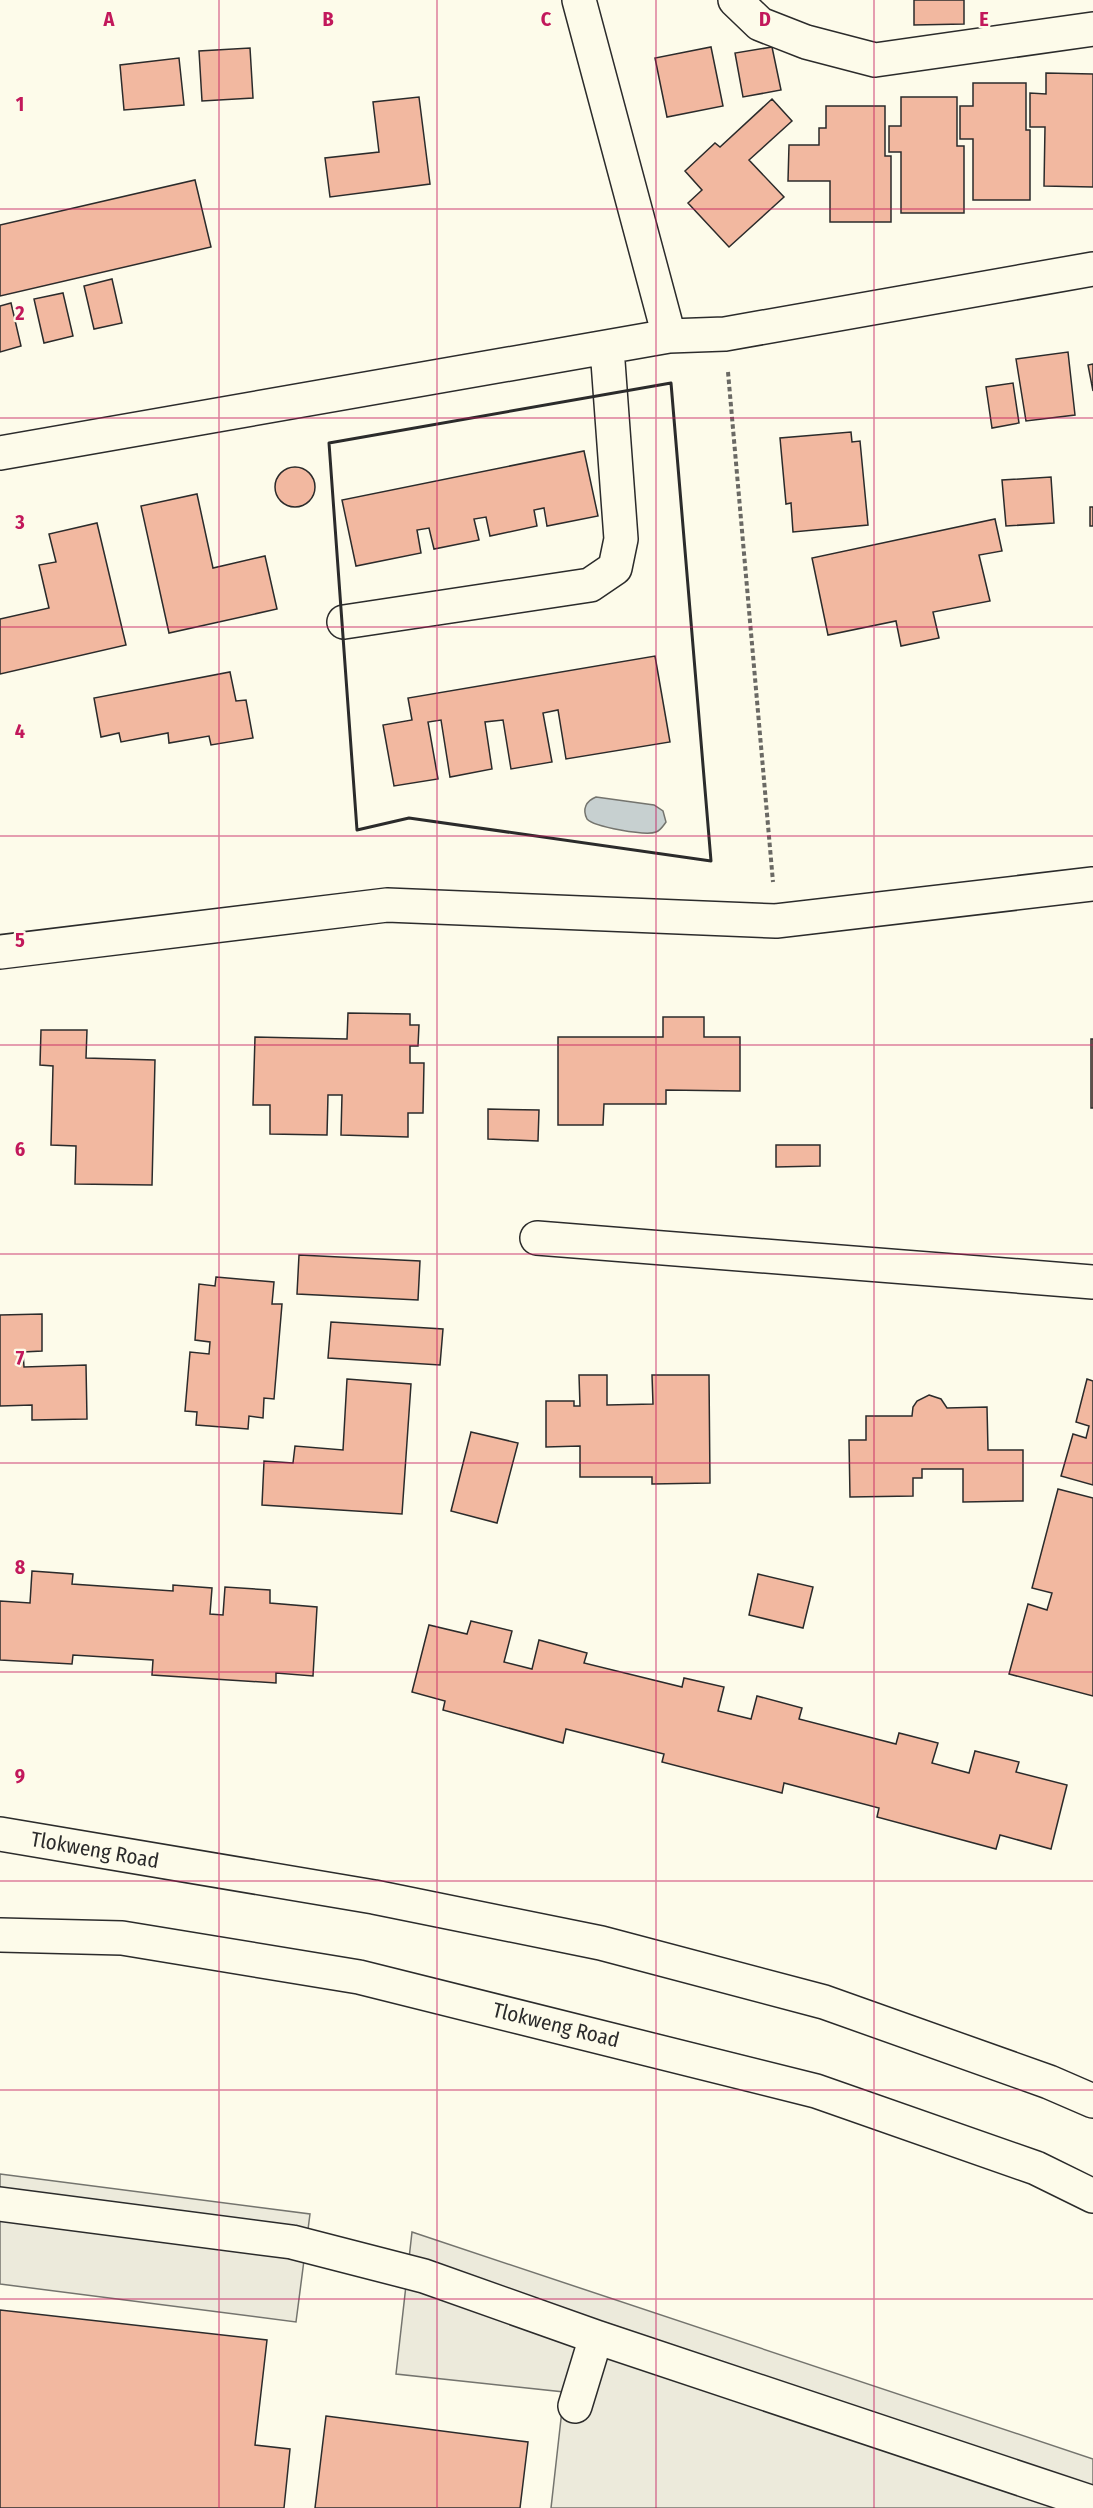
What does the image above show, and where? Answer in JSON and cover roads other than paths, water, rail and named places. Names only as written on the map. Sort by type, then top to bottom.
[{"type":"street","points":[[579,0],[669,336]]},
{"type":"street","points":[[735,0],[760,24],[806,42],[875,60],[1093,30]]},
{"type":"street","points":[[0,453],[669,336],[725,334],[1093,269]]},
{"type":"street","points":[[344,622],[590,585],[615,568],[621,539],[607,348]]},
{"type":"street","points":[[0,952],[387,905],[776,921],[1093,884]]},
{"type":"street","points":[[537,1238],[1093,1282]]},
{"type":"street","name":"Tlokweng Road","points":[[0,1834],[374,1897],[601,1943],[824,2002],[1049,2082],[1093,2101]]},
{"type":"street","name":"Tlokweng Road","points":[[0,1935],[122,1938],[371,1980],[816,2091],[1036,2168],[1093,2196]]},
{"type":"street","points":[[0,2204],[218,2243],[292,2242],[424,2276],[596,2337],[1093,2503]]},
{"type":"street","points":[[575,2406],[596,2337]]}]
